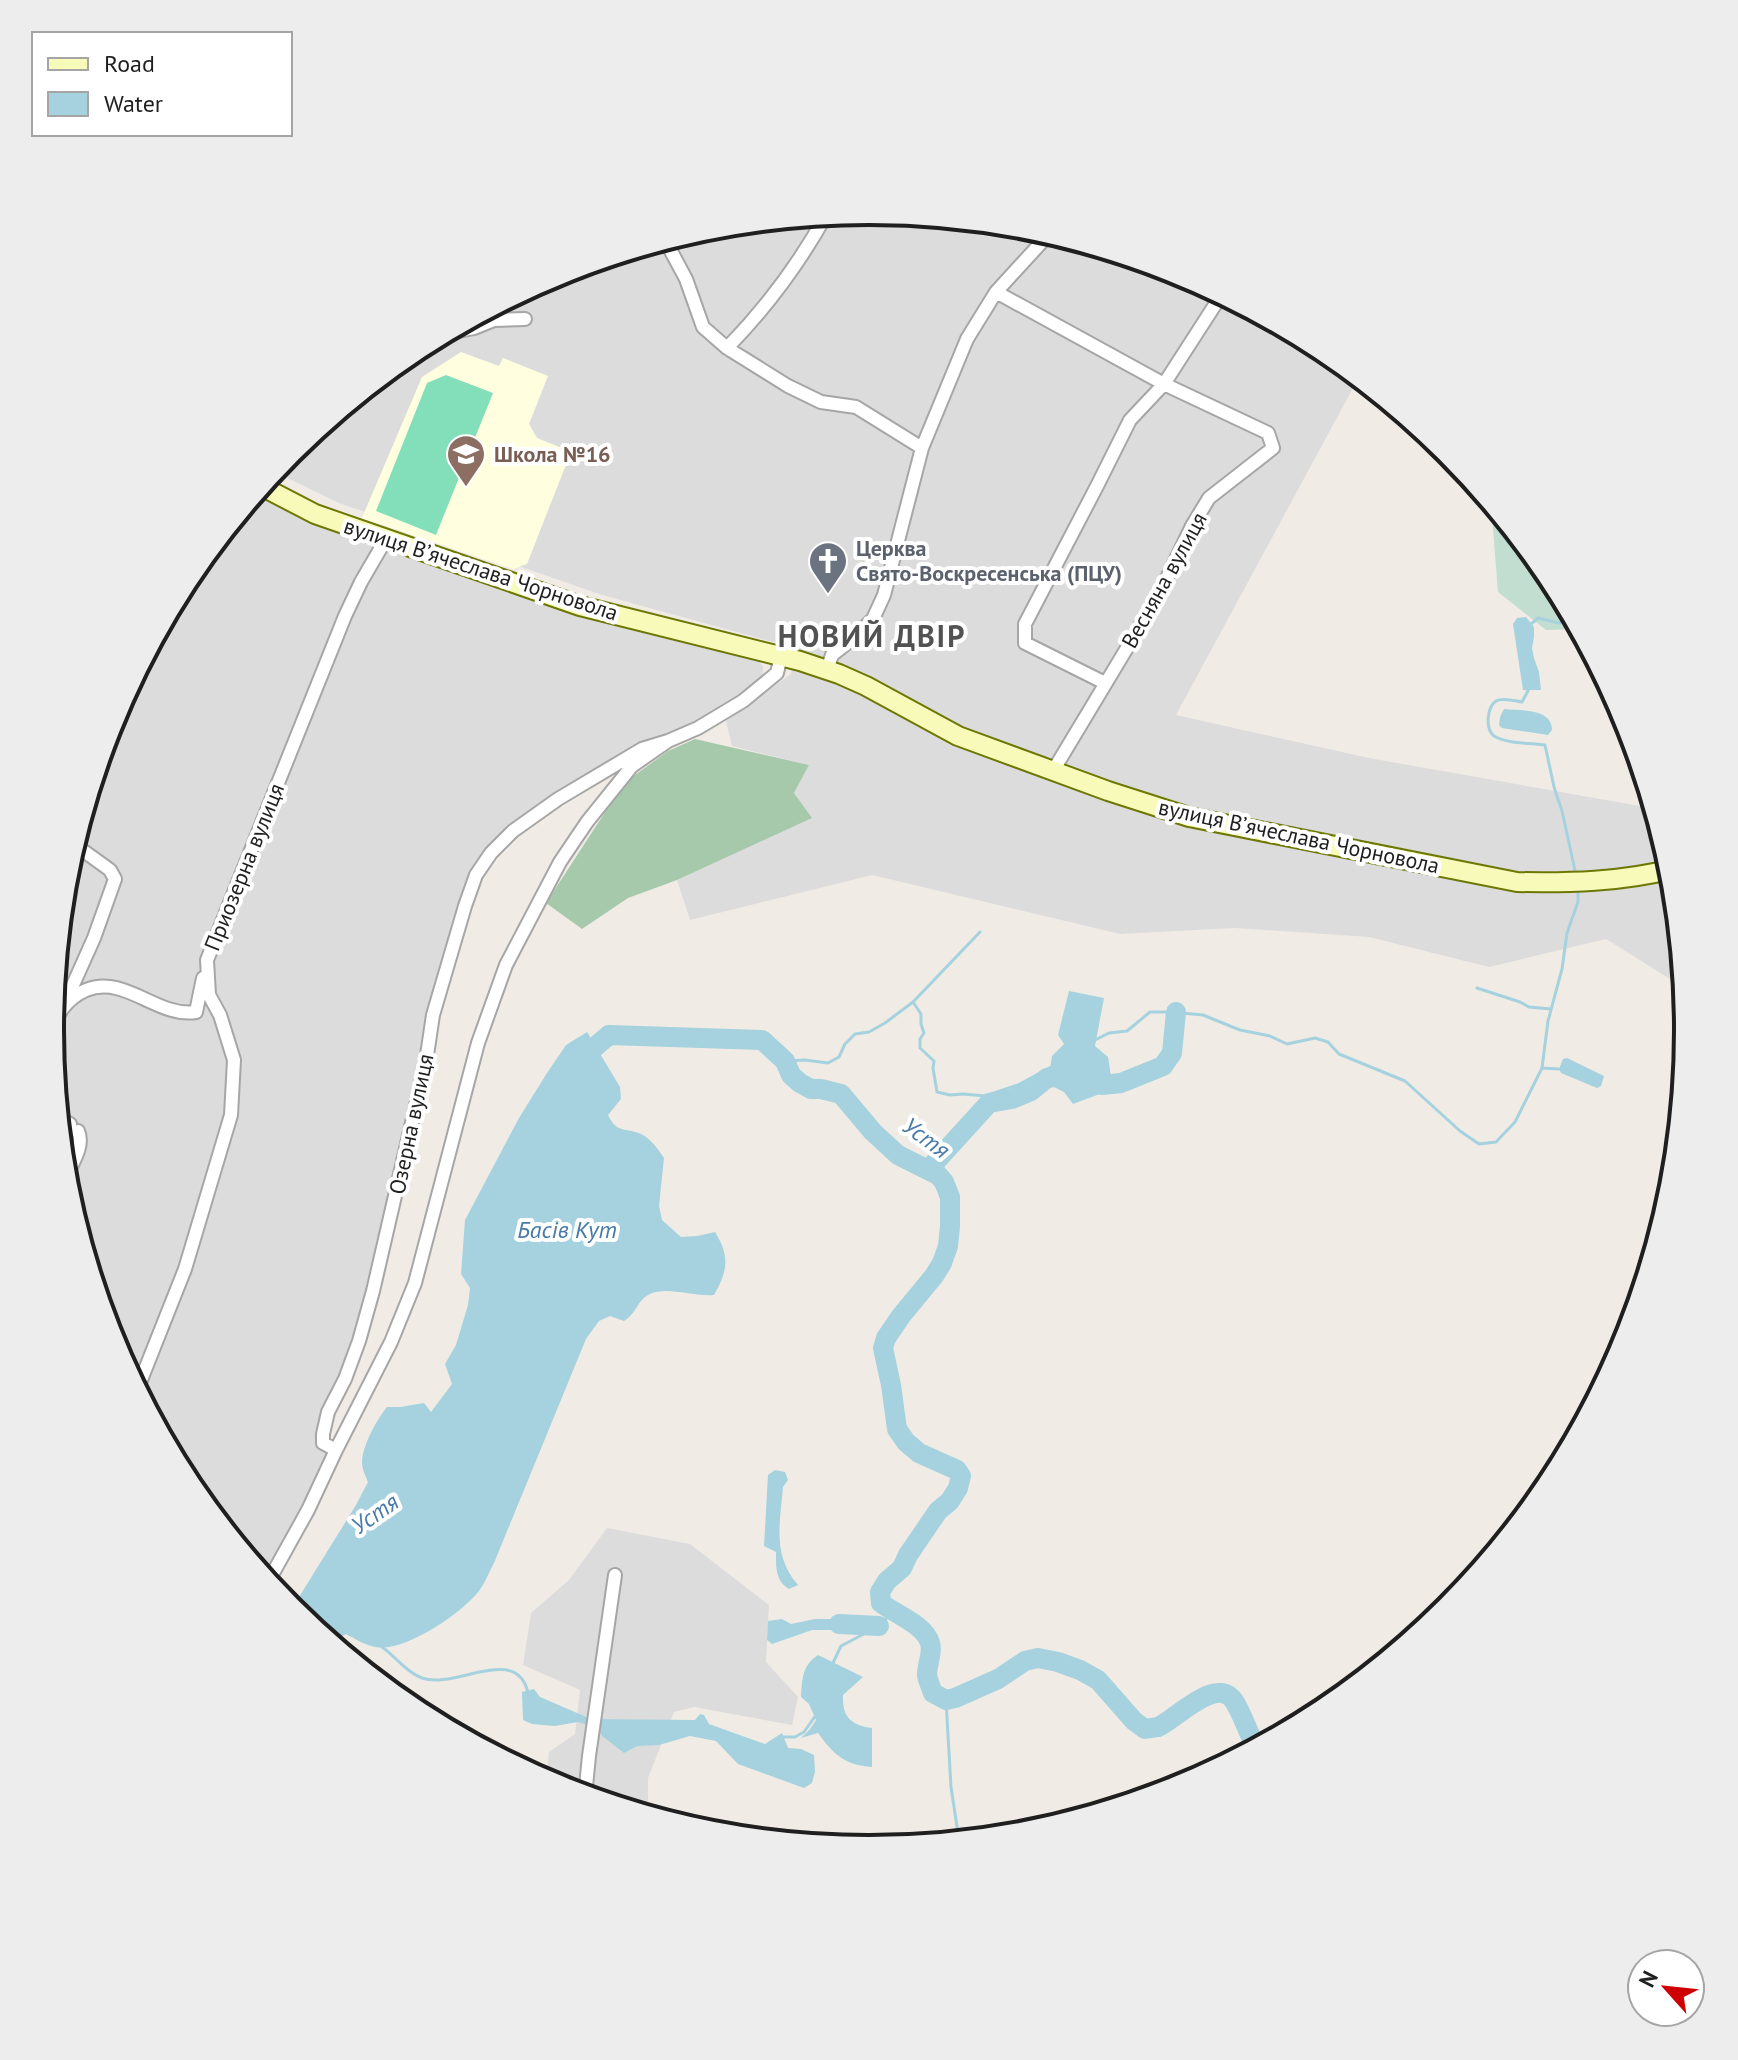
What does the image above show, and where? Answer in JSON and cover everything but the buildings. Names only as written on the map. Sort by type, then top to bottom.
[{"type":"main road","name":"вулиця Вʼячеслава Чорновола","points":[[271,491],[315,514],[580,606],[827,670],[866,686],[958,736],[1189,817],[1517,882],[1610,880],[1659,871]]},
{"type":"street","points":[[727,348],[757,318],[818,227]]},
{"type":"street","points":[[827,670],[832,655],[873,619],[884,595],[922,448],[967,339],[996,292],[1040,243]]},
{"type":"street","points":[[670,250],[686,279],[703,327],[727,348],[788,386],[821,402],[856,407],[922,448]]},
{"type":"street","points":[[996,292],[1164,384]]},
{"type":"street","points":[[1105,683],[1025,643],[1025,624],[1130,420],[1164,384],[1216,304]]},
{"type":"street","points":[[482,325],[494,320],[525,319]]},
{"type":"street","name":"Весняна вулиця","points":[[1053,771],[1144,620],[1209,498],[1273,448],[1268,433],[1164,384]]},
{"type":"street","name":"Приозерна вулиця","points":[[142,1376],[185,1269],[231,1115],[234,1060],[220,1015],[209,995],[207,960],[345,616],[386,539]]},
{"type":"street","points":[[274,1571],[308,1510],[391,1342],[415,1283],[478,1043],[506,965],[560,862],[632,766],[668,741],[698,728],[743,701],[777,673],[781,656]]},
{"type":"street","name":"Озерна вулиця","points":[[336,1450],[323,1443],[328,1412],[345,1379],[373,1291],[426,1062],[433,1015],[476,875],[491,853],[513,831],[558,799],[642,749],[668,741]]},
{"type":"street","points":[[66,990],[94,938],[115,879],[110,870],[84,851]]},
{"type":"street","points":[[65,1000],[99,986],[111,987],[171,1010],[196,1012],[207,960]]},
{"type":"street","points":[[70,1125],[81,1137],[74,1157]]},
{"type":"street","points":[[586,1783],[615,1575]]},
{"type":"shaded area","points":[[869,225],[922,227],[1026,240],[1128,268],[1225,308],[1272,333],[1353,387],[1176,715],[1369,758],[1640,806],[1640,798],[1659,873],[1672,979],[1606,939],[1489,967],[1369,937],[1235,928],[1120,934],[872,875],[690,920],[677,880],[811,818],[794,793],[809,765],[732,746],[726,721],[791,674],[795,648],[599,594],[339,503],[285,477],[338,425],[379,391],[467,333],[513,308],[561,286],[661,252],[764,232]]},
{"type":"shaded area","name":"Школа №16","points":[[461,352],[499,366],[503,358],[548,376],[529,424],[537,438],[562,448],[569,457],[527,564],[513,569],[362,518],[422,377]]},
{"type":"shaded area","points":[[268,495],[757,658],[763,667],[757,685],[743,701],[616,764],[491,853],[465,906],[373,1291],[323,1434],[336,1450],[274,1571],[230,1520],[200,1477],[147,1386],[125,1338],[91,1238],[79,1187],[66,1083],[64,1030],[71,925],[79,873],[107,771],[125,722],[172,627],[230,540]]},
{"type":"shaded area","points":[[1492,521],[1538,583],[1567,629],[1546,630],[1498,592]]},
{"type":"shaded area","points":[[695,739],[809,765],[794,793],[812,818],[677,880],[628,898],[582,929],[546,903],[624,783],[668,751]]},
{"type":"shaded area","points":[[607,1528],[690,1544],[769,1605],[766,1662],[798,1697],[792,1725],[694,1707],[674,1712],[648,1778],[648,1804],[547,1768],[549,1752],[575,1734],[580,1690],[523,1665],[531,1613],[569,1580]]},
{"type":"green space","points":[[446,375],[493,393],[436,535],[376,511],[427,383]]},
{"type":"water","points":[[1526,617],[1534,627],[1532,648],[1541,690],[1523,690],[1513,624],[1517,618]]},
{"type":"water","points":[[1504,709],[1542,714],[1551,723],[1552,730],[1548,735],[1502,728],[1499,725]]},
{"type":"water","points":[[1069,991],[1104,998],[1095,1046],[1108,1057],[1113,1089],[1073,1104],[1064,1092],[1048,1084],[1052,1056],[1064,1044],[1058,1035]]},
{"type":"water","name":"Басів Кут","points":[[587,1032],[620,1087],[621,1099],[608,1115],[611,1121],[618,1128],[645,1136],[664,1158],[659,1206],[662,1220],[681,1237],[715,1232],[725,1256],[722,1278],[714,1295],[657,1292],[639,1303],[624,1321],[610,1316],[599,1321],[586,1339],[494,1563],[471,1600],[432,1630],[401,1644],[375,1647],[346,1634],[341,1637],[299,1598],[368,1482],[362,1463],[364,1449],[383,1412],[387,1407],[424,1403],[431,1412],[452,1384],[445,1364],[456,1345],[470,1288],[461,1274],[465,1220],[519,1118],[566,1045]]},
{"type":"water","points":[[1567,1058],[1604,1076],[1601,1086],[1597,1088],[1561,1073],[1559,1069],[1563,1059]]},
{"type":"water","points":[[775,1470],[785,1472],[788,1480],[783,1487],[781,1551],[798,1585],[789,1589],[779,1577],[776,1552],[764,1546],[768,1475]]},
{"type":"water","points":[[782,1619],[791,1624],[815,1619],[866,1619],[864,1630],[812,1630],[772,1644],[767,1640],[768,1621]]},
{"type":"water","points":[[818,1655],[863,1677],[843,1695],[843,1703],[849,1719],[872,1728],[872,1767],[841,1758],[818,1733],[801,1738],[816,1720],[809,1704],[801,1697],[806,1668]]},
{"type":"water","points":[[534,1689],[540,1697],[591,1719],[695,1720],[700,1714],[709,1724],[765,1744],[782,1733],[788,1748],[801,1749],[814,1755],[812,1783],[804,1788],[738,1764],[716,1741],[690,1736],[659,1745],[637,1746],[624,1753],[602,1736],[598,1728],[578,1722],[555,1726],[532,1724],[523,1720],[522,1692]]},
{"type":"waterway","points":[[1531,624],[1538,618],[1562,622]]},
{"type":"waterway","points":[[1530,687],[1522,702],[1496,701],[1489,713],[1489,728],[1494,736],[1505,740],[1545,745],[1576,875]]},
{"type":"waterway","points":[[1093,1041],[1109,1033],[1127,1031],[1150,1012],[1203,1015],[1287,1044],[1315,1038],[1328,1042],[1339,1054],[1405,1081],[1460,1131],[1479,1144],[1496,1142],[1515,1122],[1542,1068],[1548,1021],[1578,893]]},
{"type":"waterway","points":[[785,1061],[828,1063],[839,1057],[845,1044],[855,1034],[869,1032],[913,1002],[980,932]]},
{"type":"waterway","points":[[1477,988],[1529,1007],[1551,1009]]},
{"type":"waterway","points":[[913,1002],[921,1014],[924,1033],[920,1048],[934,1061],[937,1092],[985,1096],[1018,1085],[1053,1066]]},
{"type":"waterway","points":[[928,1170],[989,1103],[1012,1099],[1031,1091],[1047,1078],[1069,1075],[1102,1085],[1121,1083],[1163,1066],[1172,1053],[1176,1012]]},
{"type":"waterway","name":"Устя","points":[[576,1063],[609,1035],[762,1040],[785,1061],[791,1075],[800,1083],[811,1089],[841,1094],[873,1132],[898,1155],[938,1175],[944,1182],[950,1197],[950,1226],[942,1263],[901,1316],[883,1348],[897,1429],[919,1453],[957,1470],[961,1476],[950,1501],[938,1511],[902,1568],[880,1592],[881,1603],[916,1625],[927,1637],[931,1650],[927,1675],[933,1693],[946,1700],[955,1698],[998,1679],[1025,1661],[1038,1658],[1080,1670],[1098,1680],[1134,1721],[1145,1729],[1158,1727],[1207,1696],[1227,1694],[1237,1706],[1252,1738]]},
{"type":"waterway","points":[[1542,1068],[1559,1069]]},
{"type":"waterway","points":[[833,1663],[841,1646],[879,1626],[892,1612]]},
{"type":"waterway","points":[[839,1624],[879,1626]]},
{"type":"waterway","points":[[382,1647],[422,1678],[436,1680],[498,1669],[511,1671],[522,1678],[528,1693]]},
{"type":"waterway","points":[[946,1700],[951,1787],[957,1830]]},
{"type":"waterway","points":[[782,1737],[795,1737],[804,1732],[816,1715]]},
{"type":"place","name":"Школа №16","points":[[466,488]]},
{"type":"place","name":"Церква Свято-Воскресенська (ПЦУ)","points":[[828,595]]},
{"type":"district","name":"НОВИЙ ДВІР","points":[[872,637]]}]
